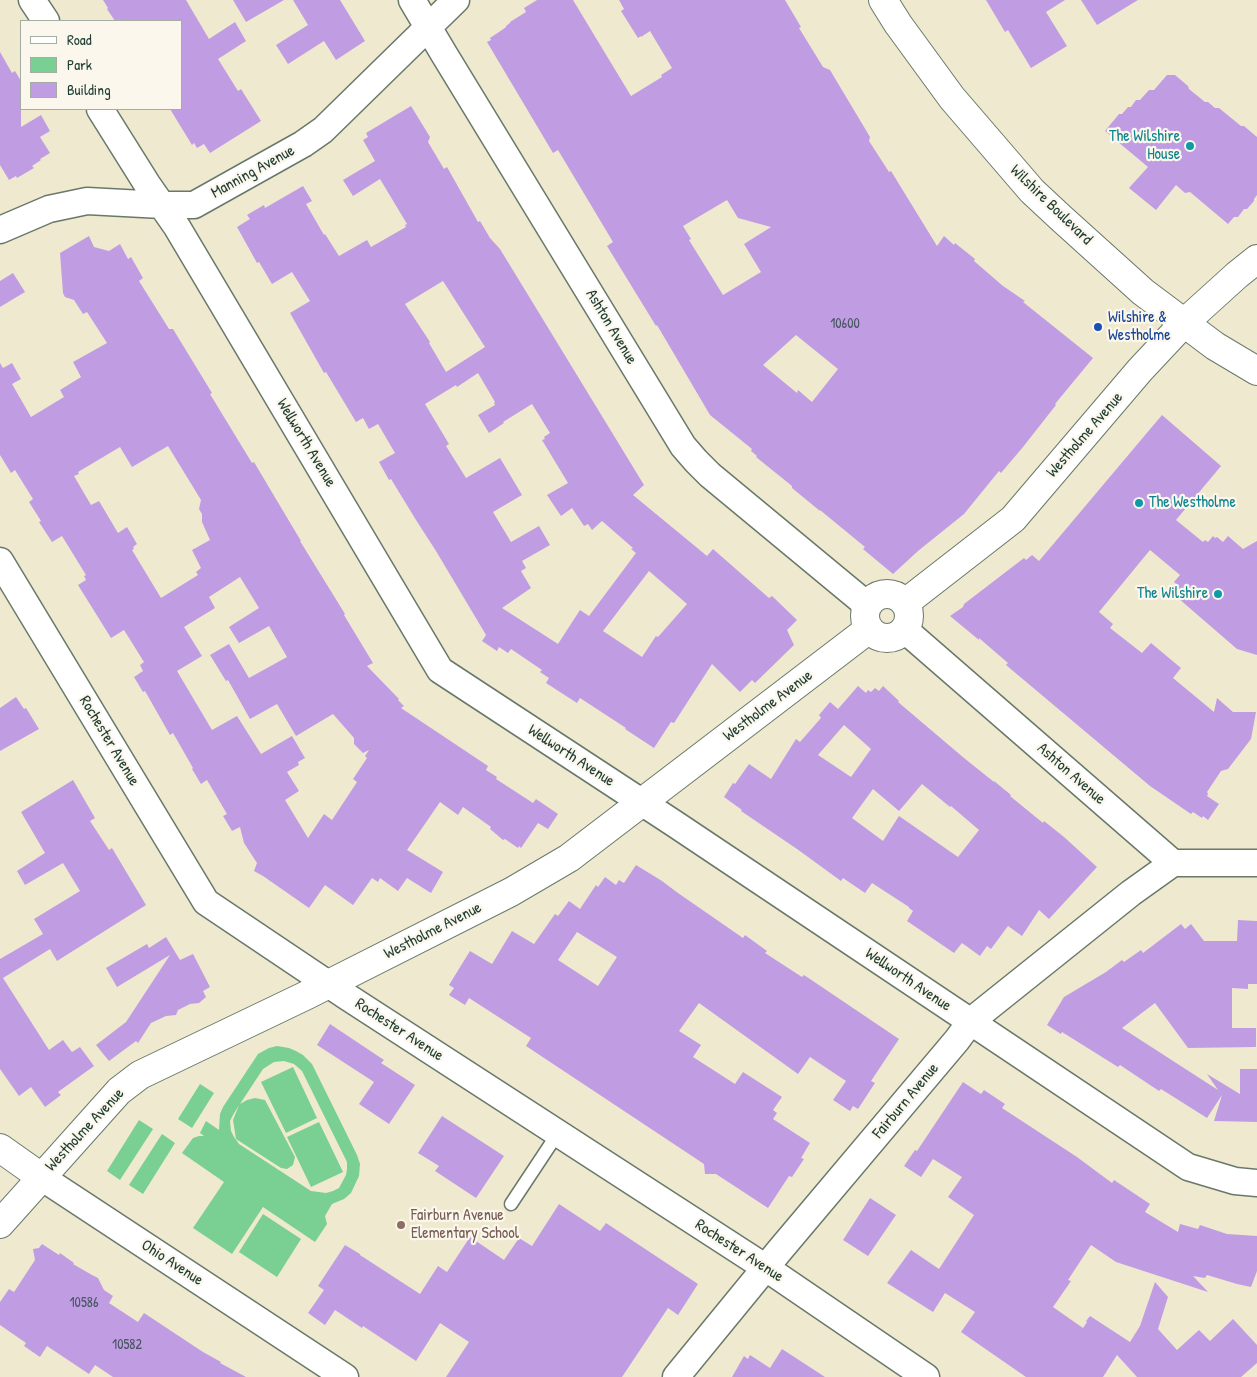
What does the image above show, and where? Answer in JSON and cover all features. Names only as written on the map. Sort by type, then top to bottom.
[{"type":"street","points":[[32,0],[45,20]]},
{"type":"street","name":"Ashton Avenue","points":[[412,0],[684,446],[710,475],[868,617]]},
{"type":"street","name":"Manning Avenue","points":[[0,230],[49,209],[87,201],[194,205],[303,144],[323,130],[456,0]]},
{"type":"street","name":"Wilshire Boulevard","points":[[883,0],[898,24],[952,98],[1032,190],[1144,292],[1214,346],[1257,371]]},
{"type":"street","name":"Wellworth Avenue","points":[[101,110],[147,184],[177,227],[440,670],[971,1021],[1188,1167],[1235,1181],[1257,1183]]},
{"type":"street","name":"Westholme Avenue","points":[[905,603],[1013,518],[1140,370],[1184,323],[1257,259]]},
{"type":"street","name":"Rochester Avenue","points":[[0,561],[206,902],[328,984],[766,1268],[926,1377]]},
{"type":"street","points":[[893,594],[905,603],[910,614],[910,620],[905,630],[894,638],[886,639],[873,634],[868,617],[872,600],[878,596],[893,594]]},
{"type":"street","name":"Westholme Avenue","points":[[0,1224],[119,1091],[140,1075],[328,984],[519,887],[569,858],[642,803],[868,617]]},
{"type":"street","name":"Ashton Avenue","points":[[905,630],[1173,863]]},
{"type":"street","points":[[1173,863],[1257,863]]},
{"type":"street","name":"Fairburn Avenue","points":[[676,1377],[971,1021],[1124,899],[1173,863]]},
{"type":"street","name":"Ohio Avenue","points":[[0,1148],[345,1377]]},
{"type":"lane","points":[[511,1204],[558,1134]]},
{"type":"green space","points":[[277,1046],[289,1048],[303,1055],[312,1064],[357,1155],[360,1164],[359,1176],[351,1193],[344,1199],[332,1204],[325,1216],[327,1224],[315,1242],[263,1207],[232,1254],[193,1228],[224,1182],[182,1153],[193,1138],[204,1136],[200,1133],[206,1121],[219,1130],[220,1114],[223,1107],[258,1054]],"holes":[[[284,1061],[294,1064],[302,1071],[347,1162],[346,1175],[339,1188],[326,1193],[311,1191],[239,1144],[231,1131],[230,1121],[239,1105],[233,1120],[236,1139],[281,1168],[287,1169],[293,1165],[295,1157],[265,1100],[255,1098],[240,1104],[263,1069],[274,1062]]]},
{"type":"green space","points":[[293,1067],[317,1118],[286,1133],[261,1082]]},
{"type":"green space","points":[[200,1084],[214,1093],[192,1128],[178,1119]]},
{"type":"green space","points":[[139,1120],[153,1129],[120,1180],[107,1171]]},
{"type":"green space","points":[[319,1122],[343,1172],[311,1187],[287,1137]]},
{"type":"green space","points":[[162,1134],[175,1143],[143,1194],[129,1185]]},
{"type":"green space","points":[[263,1214],[301,1239],[277,1277],[239,1252]]},
{"type":"building","points":[[103,0],[186,0],[209,39],[235,22],[246,41],[218,59],[238,91],[241,89],[261,121],[210,153],[204,144],[197,148],[194,143],[192,145],[171,110],[182,110],[182,20],[114,20]]},
{"type":"building","points":[[233,0],[284,0],[246,22]]},
{"type":"building","points":[[293,0],[340,0],[365,41],[336,60],[324,41],[288,64],[276,45],[308,25]]},
{"type":"building","points":[[537,0],[573,0],[631,96],[662,77],[661,75],[672,68],[650,31],[638,38],[621,11],[624,9],[619,0],[785,0],[801,27],[799,28],[823,67],[830,70],[870,137],[869,141],[889,172],[891,171],[937,246],[944,236],[954,245],[955,243],[1003,286],[1025,301],[1023,302],[1093,358],[1023,447],[1001,473],[999,471],[964,514],[893,574],[863,549],[865,547],[792,488],[792,486],[756,457],[751,451],[752,449],[710,415],[657,325],[607,246],[613,242],[558,150],[553,153],[487,42],[510,22],[526,12],[524,8]],"holes":[[[727,200],[738,218],[771,227],[744,244],[761,272],[723,295],[689,240],[691,239],[683,226]],[[796,335],[838,369],[812,402],[798,390],[797,393],[763,365]]]},
{"type":"building","points":[[986,0],[1065,0],[1046,12],[1067,46],[1031,68],[1008,30],[1005,32]]},
{"type":"building","points":[[1081,0],[1138,0],[1097,25]]},
{"type":"building","points":[[0,52],[12,73],[15,71],[20,79],[21,127],[41,115],[50,131],[40,137],[50,153],[32,166],[34,168],[17,178],[16,176],[9,180],[0,165]]},
{"type":"building","name":"The Wilshire House","points":[[1167,75],[1175,75],[1205,102],[1208,102],[1215,108],[1219,108],[1257,137],[1257,195],[1247,209],[1244,209],[1238,217],[1234,217],[1228,224],[1190,192],[1185,193],[1176,185],[1156,210],[1129,188],[1148,167],[1105,131],[1119,114],[1122,114],[1128,107],[1131,107],[1136,100],[1140,100],[1149,90],[1154,90]]},
{"type":"building","points":[[411,106],[430,137],[428,142],[444,169],[447,167],[478,222],[480,221],[490,238],[500,249],[644,485],[633,495],[707,556],[713,549],[769,598],[772,596],[797,620],[787,630],[794,645],[755,683],[752,680],[740,692],[712,664],[674,723],[671,722],[654,748],[580,698],[577,703],[546,683],[549,678],[540,672],[542,670],[511,649],[508,653],[499,647],[497,651],[482,641],[486,635],[436,551],[379,462],[395,453],[378,424],[369,429],[363,418],[356,422],[326,372],[324,373],[290,313],[310,301],[292,272],[272,284],[259,262],[257,263],[237,227],[250,219],[247,215],[264,205],[265,208],[303,186],[312,201],[306,204],[339,256],[367,240],[371,247],[406,227],[405,225],[407,224],[380,179],[353,196],[343,180],[375,161],[363,140],[368,137],[366,133]],"holes":[[[443,281],[485,347],[446,372],[430,342],[405,304]],[[478,373],[495,402],[495,405],[478,415],[489,433],[532,404],[550,433],[542,440],[568,483],[547,495],[561,516],[572,508],[584,526],[588,524],[592,530],[602,521],[633,548],[631,549],[636,553],[589,616],[580,610],[558,644],[502,608],[531,588],[521,571],[526,568],[522,561],[550,545],[539,526],[511,542],[493,512],[522,495],[500,458],[466,478],[446,446],[449,444],[425,404],[456,385],[457,387]],[[649,571],[687,604],[658,637],[656,636],[642,657],[603,631]]]},
{"type":"building","points":[[89,236],[94,247],[109,251],[120,244],[128,259],[131,257],[143,278],[139,281],[169,329],[173,329],[212,393],[210,394],[252,463],[254,462],[345,614],[373,663],[367,666],[399,699],[404,706],[401,708],[488,766],[486,770],[497,777],[496,779],[533,803],[536,799],[558,814],[548,829],[538,823],[521,848],[519,846],[518,848],[505,839],[503,840],[490,829],[491,827],[463,807],[458,815],[440,802],[407,850],[443,872],[431,893],[407,878],[398,891],[380,878],[378,882],[372,878],[353,905],[325,885],[309,908],[254,871],[257,863],[244,843],[240,827],[232,831],[223,816],[227,814],[207,780],[201,784],[173,733],[170,735],[145,691],[143,692],[134,677],[143,671],[140,665],[144,662],[124,630],[111,638],[78,585],[86,580],[84,576],[86,575],[62,536],[52,542],[29,502],[33,499],[15,470],[11,473],[0,455],[0,363],[3,368],[12,363],[21,379],[12,384],[31,417],[64,397],[60,390],[81,377],[73,362],[107,343],[87,312],[83,314],[74,300],[65,297],[63,293],[60,253]],"holes":[[[168,446],[201,500],[199,509],[202,514],[202,522],[210,540],[192,550],[201,568],[196,572],[198,575],[161,598],[132,550],[137,544],[127,527],[118,533],[99,501],[91,505],[74,476],[120,447],[132,467]],[[240,577],[259,608],[229,627],[239,643],[269,626],[287,657],[249,678],[229,644],[210,655],[226,681],[228,680],[250,719],[277,704],[296,736],[333,714],[354,738],[354,744],[363,753],[369,750],[365,756],[367,758],[353,779],[357,782],[332,820],[324,814],[308,838],[285,800],[299,791],[287,772],[299,765],[298,762],[305,758],[292,736],[261,754],[237,716],[212,730],[177,671],[202,656],[184,627],[215,608],[209,597]]]},
{"type":"building","points":[[13,273],[25,292],[0,307],[0,281]]},
{"type":"building","points":[[1162,415],[1221,466],[1176,520],[1203,542],[1205,540],[1208,542],[1213,536],[1223,542],[1228,536],[1243,549],[1257,541],[1257,655],[1237,649],[1178,598],[1180,590],[1174,582],[1180,575],[1150,550],[1099,612],[1113,624],[1110,628],[1142,653],[1151,643],[1181,668],[1173,678],[1214,712],[1217,698],[1233,712],[1256,712],[1251,739],[1228,769],[1221,771],[1207,792],[1207,796],[1219,804],[1208,820],[1193,812],[1191,814],[1150,786],[1006,665],[1008,663],[979,638],[979,640],[950,616],[1024,558],[1026,560],[1032,555],[1039,561]]},
{"type":"building","points":[[858,686],[866,693],[868,690],[871,692],[875,688],[879,691],[883,686],[898,702],[964,758],[1043,823],[1044,821],[1064,837],[1097,867],[1049,919],[1039,910],[1022,936],[1008,926],[991,949],[987,946],[980,956],[962,943],[954,953],[907,921],[913,911],[909,907],[872,883],[865,893],[843,878],[841,881],[724,797],[749,764],[771,779],[796,739],[800,742],[821,718],[819,715],[830,702],[838,709]],"holes":[[[844,725],[871,749],[851,777],[818,755]],[[922,784],[979,830],[958,857],[899,816],[883,841],[852,818],[873,789],[899,811]]]},
{"type":"building","points":[[16,697],[24,709],[26,708],[39,729],[0,751],[0,708]]},
{"type":"building","points":[[73,780],[95,818],[90,821],[109,850],[112,848],[146,905],[57,961],[50,949],[3,978],[49,1050],[63,1040],[72,1052],[80,1047],[94,1066],[58,1092],[61,1095],[45,1107],[31,1087],[19,1096],[0,1069],[0,959],[43,934],[34,919],[80,891],[63,863],[25,885],[17,871],[45,853],[21,812]]},
{"type":"building","points":[[636,865],[743,938],[745,935],[767,951],[765,953],[802,977],[804,975],[899,1039],[871,1081],[875,1083],[858,1109],[853,1106],[850,1111],[833,1100],[846,1081],[810,1057],[798,1074],[699,1003],[679,1031],[701,1045],[693,1057],[735,1084],[743,1072],[782,1097],[773,1110],[777,1113],[773,1119],[810,1143],[801,1158],[804,1159],[792,1177],[789,1176],[768,1208],[716,1174],[705,1174],[704,1164],[526,1046],[531,1038],[469,998],[465,1005],[449,995],[454,988],[449,985],[470,951],[492,964],[512,931],[534,944],[555,914],[558,916],[569,901],[580,909],[596,885],[598,887],[605,877],[616,885],[619,880],[624,883]],"holes":[[[577,932],[617,957],[598,986],[558,960]]]},
{"type":"building","points":[[1238,920],[1257,921],[1257,984],[1248,984],[1248,989],[1232,988],[1232,1028],[1256,1028],[1256,1047],[1188,1048],[1155,1003],[1122,1028],[1218,1090],[1207,1074],[1240,1094],[1240,1069],[1257,1069],[1257,1122],[1214,1121],[1222,1095],[1207,1118],[1161,1089],[1159,1091],[1120,1065],[1118,1067],[1062,1032],[1061,1034],[1047,1025],[1064,997],[1106,972],[1122,960],[1124,962],[1141,950],[1143,953],[1181,924],[1185,929],[1191,924],[1204,941],[1237,941]]},
{"type":"building","points":[[166,937],[180,960],[193,954],[210,987],[203,991],[206,997],[199,1003],[190,1004],[178,1010],[176,1015],[166,1016],[151,1023],[138,1043],[136,1041],[109,1061],[96,1045],[126,1022],[170,955],[117,987],[106,968],[147,944],[149,948]]},
{"type":"building","points":[[330,1024],[384,1060],[381,1063],[415,1085],[389,1124],[359,1104],[374,1082],[317,1045]]},
{"type":"building","points":[[963,1082],[981,1094],[984,1090],[1005,1104],[1002,1108],[1077,1157],[1112,1183],[1114,1180],[1150,1204],[1145,1212],[1178,1232],[1180,1224],[1198,1229],[1200,1225],[1227,1234],[1257,1236],[1257,1271],[1251,1287],[1207,1275],[1205,1278],[1193,1276],[1208,1292],[1116,1262],[1091,1245],[1068,1280],[1071,1281],[1053,1307],[1083,1328],[1090,1316],[1130,1342],[1140,1326],[1155,1282],[1168,1297],[1158,1329],[1177,1350],[1199,1330],[1210,1341],[1233,1319],[1257,1345],[1257,1363],[1241,1377],[1137,1377],[1117,1355],[1103,1377],[1026,1377],[961,1332],[975,1312],[945,1293],[933,1312],[887,1283],[911,1250],[939,1269],[974,1215],[948,1197],[962,1177],[933,1159],[921,1177],[904,1166],[915,1150],[917,1151]]},
{"type":"building","points":[[442,1116],[504,1156],[476,1198],[435,1171],[439,1166],[418,1153]]},
{"type":"building","points":[[870,1198],[896,1215],[868,1256],[843,1240]]},
{"type":"building","points":[[559,1204],[600,1231],[606,1223],[698,1284],[678,1315],[668,1308],[622,1377],[446,1377],[469,1342],[440,1323],[416,1361],[335,1310],[325,1325],[308,1313],[324,1290],[318,1286],[345,1245],[420,1294],[438,1266],[447,1272],[470,1237],[504,1260],[519,1238],[532,1246]]},
{"type":"building","points":[[42,1244],[59,1255],[60,1253],[73,1264],[98,1278],[104,1290],[113,1296],[109,1303],[138,1322],[144,1313],[220,1363],[246,1377],[113,1377],[95,1365],[89,1374],[47,1346],[40,1357],[24,1346],[26,1343],[0,1325],[0,1302],[9,1289],[14,1292],[35,1260],[33,1249],[39,1248]]},
{"type":"building","points":[[782,1349],[825,1377],[732,1377],[744,1356],[748,1359],[750,1355],[770,1368]]},
{"type":"place","name":"The Wilshire House","points":[[1190,146]]},
{"type":"place","name":"Wilshire & Westholme","points":[[1098,327]]},
{"type":"place","name":"The Westholme","points":[[1139,503]]},
{"type":"place","name":"The Wilshire","points":[[1218,594]]},
{"type":"place","name":"Fairburn Avenue Elementary School","points":[[401,1225]]}]
